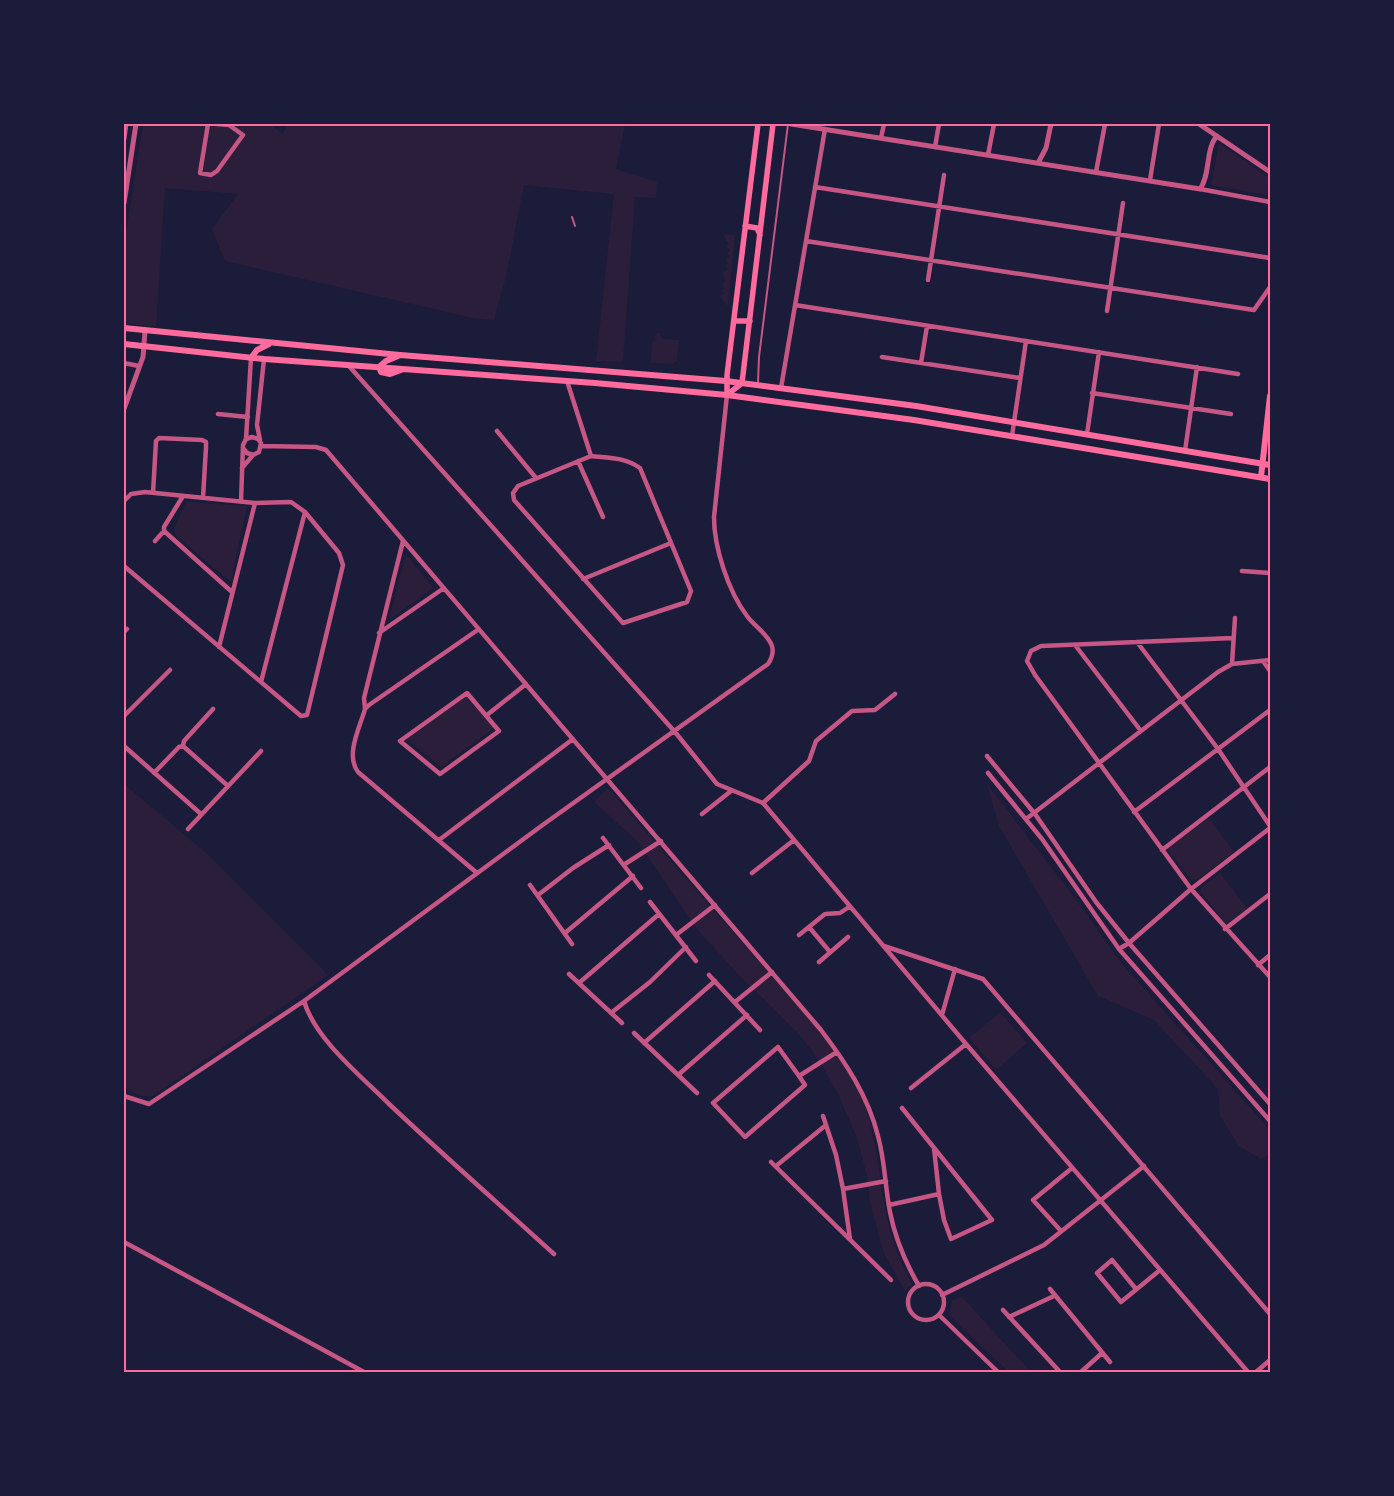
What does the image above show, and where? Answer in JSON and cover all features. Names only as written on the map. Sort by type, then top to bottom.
[{"type":"main road","points":[[727,395],[726,381],[758,124]]},
{"type":"main road","points":[[727,395],[742,383],[773,124]]},
{"type":"main road","points":[[745,226],[757,228],[760,235]]},
{"type":"main road","points":[[734,321],[750,321]]},
{"type":"main road","points":[[124,328],[270,344],[726,381],[916,406],[1270,465]]},
{"type":"main road","points":[[124,344],[251,358],[580,382],[727,395],[914,420],[1270,479]]},
{"type":"main road","points":[[251,358],[257,350],[270,344]]},
{"type":"main road","points":[[379,367],[386,361],[400,355]]},
{"type":"main road","points":[[580,382],[587,377],[591,370]]},
{"type":"main road","points":[[1261,478],[1270,396]]},
{"type":"street","points":[[124,139],[126,124]]},
{"type":"street","points":[[124,204],[127,166],[136,124]]},
{"type":"street","points":[[208,124],[200,173],[211,175],[217,171],[243,134],[229,125],[218,124]]},
{"type":"street","points":[[790,124],[1150,180],[1270,202]]},
{"type":"street","points":[[882,138],[884,124]]},
{"type":"street","points":[[935,147],[939,124]]},
{"type":"street","points":[[988,155],[994,124]]},
{"type":"street","points":[[1038,163],[1046,148],[1051,124]]},
{"type":"street","points":[[1096,172],[1105,124]]},
{"type":"street","points":[[1150,180],[1159,124]]},
{"type":"street","points":[[1199,124],[1270,172]]},
{"type":"street","points":[[781,388],[824,129]]},
{"type":"street","points":[[1200,189],[1205,181],[1213,142],[1217,136]]},
{"type":"street","points":[[928,280],[944,175]]},
{"type":"street","points":[[815,187],[1270,258]]},
{"type":"street","points":[[1107,311],[1123,203]]},
{"type":"street","points":[[806,241],[1254,310],[1270,287]]},
{"type":"street","points":[[795,306],[1238,374]]},
{"type":"street","points":[[921,363],[927,326]]},
{"type":"street","points":[[124,409],[139,366],[144,347],[145,331]]},
{"type":"street","points":[[1012,436],[1026,341]]},
{"type":"street","points":[[1087,434],[1099,352]]},
{"type":"street","points":[[882,357],[1020,378]]},
{"type":"street","points":[[241,502],[241,469],[243,448],[246,440],[251,358]]},
{"type":"street","points":[[241,469],[253,455],[259,452],[261,443],[257,426],[264,359]]},
{"type":"street","points":[[124,363],[139,366]]},
{"type":"street","points":[[348,365],[675,732],[717,784],[763,803],[882,946],[1248,1372]]},
{"type":"street","points":[[1185,451],[1197,367]]},
{"type":"street","points":[[567,381],[591,456]]},
{"type":"street","points":[[1092,393],[1231,414]]},
{"type":"street","points":[[124,1096],[148,1104],[304,1001],[477,873],[768,664],[773,653],[772,647],[766,636],[742,609],[717,545],[714,517],[727,395]]},
{"type":"street","points":[[218,414],[248,417]]},
{"type":"street","points":[[497,431],[536,478]]},
{"type":"street","points":[[246,440],[252,437],[261,443],[316,446],[324,449],[609,780],[772,972],[837,1052],[854,1078],[868,1106],[878,1136],[886,1180],[888,1205],[899,1246],[918,1286]]},
{"type":"street","points":[[153,493],[156,441],[158,438],[202,440],[206,442],[203,498]]},
{"type":"street","points":[[243,448],[247,453],[253,455]]},
{"type":"street","points":[[591,456],[620,459],[632,462],[640,468],[691,591],[687,602],[628,623],[618,620],[514,500],[513,493],[516,488],[578,461],[591,456]]},
{"type":"street","points":[[578,461],[603,517]]},
{"type":"street","points":[[124,501],[131,494],[153,493],[254,503],[291,502],[305,512],[339,553],[343,565],[307,715],[301,716],[124,566]]},
{"type":"street","points":[[155,541],[164,531],[164,527],[183,496]]},
{"type":"street","points":[[219,647],[254,503]]},
{"type":"street","points":[[261,682],[305,512]]},
{"type":"street","points":[[164,531],[232,592]]},
{"type":"street","points":[[403,541],[364,698],[365,709],[352,754],[353,766],[477,873]]},
{"type":"street","points":[[583,579],[671,543]]},
{"type":"street","points":[[1242,571],[1270,573]]},
{"type":"street","points":[[379,633],[444,588]]},
{"type":"street","points":[[1232,664],[1234,618]]},
{"type":"street","points":[[365,709],[479,629]]},
{"type":"street","points":[[1234,638],[1037,647],[1029,654],[1028,665],[1191,890],[1270,977]]},
{"type":"street","points":[[1120,948],[1129,943],[1191,890],[1270,827],[1218,749],[1137,642]]},
{"type":"street","points":[[1075,645],[1141,731]]},
{"type":"street","points":[[1263,660],[1270,671]]},
{"type":"street","points":[[1026,819],[1035,814],[1181,700],[1232,664],[1270,660]]},
{"type":"street","points":[[124,716],[170,670]]},
{"type":"street","points":[[487,715],[526,684]]},
{"type":"street","points":[[467,693],[487,715],[499,731],[440,774],[400,741],[467,693]]},
{"type":"street","points":[[763,803],[809,761],[816,741],[852,710],[875,710],[894,694]]},
{"type":"street","points":[[183,746],[184,741],[213,710]]},
{"type":"street","points":[[1134,812],[1270,710]]},
{"type":"street","points":[[438,840],[573,739]]},
{"type":"street","points":[[124,746],[201,814]]},
{"type":"street","points":[[154,773],[179,747],[183,746]]},
{"type":"street","points":[[183,746],[228,786]]},
{"type":"street","points":[[188,829],[261,751]]},
{"type":"street","points":[[987,756],[1035,814],[1096,902],[1129,943],[1270,1104]]},
{"type":"street","points":[[1162,850],[1270,767]]},
{"type":"street","points":[[988,773],[1026,819],[1120,948],[1270,1121]]},
{"type":"street","points":[[702,814],[731,791]]},
{"type":"street","points":[[603,838],[625,864],[641,888]]},
{"type":"street","points":[[752,873],[794,840]]},
{"type":"street","points":[[625,864],[660,842]]},
{"type":"street","points":[[538,895],[573,868],[609,845]]},
{"type":"street","points":[[565,933],[633,876]]},
{"type":"street","points":[[530,885],[572,944]]},
{"type":"street","points":[[1225,929],[1270,894]]},
{"type":"street","points":[[650,902],[696,961]]},
{"type":"street","points":[[676,935],[715,905]]},
{"type":"street","points":[[799,935],[826,914],[840,913],[849,907]]},
{"type":"street","points":[[579,983],[659,914]]},
{"type":"street","points":[[809,927],[830,952]]},
{"type":"street","points":[[818,962],[848,936]]},
{"type":"street","points":[[882,946],[983,979],[1270,1314]]},
{"type":"street","points":[[611,1013],[650,982],[686,948]]},
{"type":"street","points":[[1258,965],[1270,955]]},
{"type":"street","points":[[942,1015],[955,970]]},
{"type":"street","points":[[735,1002],[772,972]]},
{"type":"street","points":[[569,974],[622,1023]]},
{"type":"street","points":[[709,975],[760,1030]]},
{"type":"street","points":[[644,1043],[715,981]]},
{"type":"street","points":[[304,1001],[308,1014],[329,1043],[360,1075],[428,1141],[554,1254]]},
{"type":"street","points":[[678,1075],[746,1015]]},
{"type":"street","points":[[634,1033],[697,1093]]},
{"type":"street","points":[[910,1088],[966,1044]]},
{"type":"street","points":[[778,1047],[799,1076],[805,1085],[745,1137],[713,1102],[778,1047]]},
{"type":"street","points":[[799,1076],[837,1052]]},
{"type":"street","points":[[902,1108],[992,1220],[951,1239],[944,1220],[939,1194],[934,1148]]},
{"type":"street","points":[[823,1116],[843,1188],[850,1240]]},
{"type":"street","points":[[776,1166],[826,1125]]},
{"type":"street","points":[[771,1162],[891,1280]]},
{"type":"street","points":[[942,1294],[1044,1245],[1144,1166]]},
{"type":"street","points":[[1061,1231],[1033,1200],[1072,1168]]},
{"type":"street","points":[[843,1188],[886,1180]]},
{"type":"street","points":[[888,1205],[939,1194]]},
{"type":"street","points":[[124,1242],[364,1372]]},
{"type":"street","points":[[1136,1289],[1112,1260],[1097,1273],[1121,1302],[1160,1270]]},
{"type":"street","points":[[930,1284],[942,1294],[944,1305],[939,1315],[924,1320],[911,1312],[909,1297],[918,1286],[930,1284]]},
{"type":"street","points":[[1050,1289],[1110,1362]]},
{"type":"street","points":[[1009,1317],[1054,1296]]},
{"type":"street","points":[[1002,1310],[1058,1372]]},
{"type":"street","points":[[939,1315],[998,1372]]},
{"type":"street","points":[[1081,1372],[1102,1353]]},
{"type":"street","points":[[1256,1372],[1270,1360]]},
{"type":"lane","points":[[758,385],[759,357],[790,124]]},
{"type":"lane","points":[[572,217],[575,226]]},
{"type":"shaded area","points":[[143,124],[271,124],[282,134],[289,124],[625,124],[616,169],[657,182],[656,198],[635,197],[623,362],[596,361],[614,194],[524,185],[506,277],[494,320],[473,318],[225,261],[212,229],[238,194],[165,188],[156,327],[124,323],[124,246]]},
{"type":"shaded area","points":[[1219,143],[1270,178],[1270,196],[1211,185]]},
{"type":"shaded area","points":[[725,234],[735,235],[728,306],[720,297],[724,293],[722,291],[724,288],[722,284],[725,282],[723,272],[728,269],[725,265],[728,263],[726,259],[730,256],[727,253],[730,250],[726,246],[729,244],[724,237]]},
{"type":"shaded area","points":[[656,333],[660,333],[661,339],[679,340],[677,360],[673,364],[651,363],[652,341],[655,341]]},
{"type":"shaded area","points":[[186,502],[247,506],[231,582],[175,535],[174,528]]},
{"type":"shaded area","points":[[406,554],[433,588],[389,620]]},
{"type":"shaded area","points":[[467,695],[494,728],[441,767],[407,739]]},
{"type":"shaded area","points":[[124,784],[205,852],[328,975],[153,1096],[141,1096],[124,1087]]},
{"type":"shaded area","points":[[987,784],[1071,893],[1122,964],[1270,1130],[1270,1153],[1261,1159],[1239,1146],[1220,1116],[1218,1089],[1154,1020],[1098,996],[999,826]]},
{"type":"shaded area","points":[[608,788],[818,1028],[851,1076],[860,1093],[871,1125],[892,1238],[912,1285],[904,1290],[883,1251],[870,1202],[867,1176],[857,1138],[838,1094],[818,1059],[798,1033],[739,975],[696,928],[637,841],[594,802]]},
{"type":"shaded area","points":[[1209,818],[1234,852],[1197,880],[1190,879],[1167,849]]},
{"type":"shaded area","points":[[1220,873],[1247,908],[1227,925],[1201,893],[1201,888]]},
{"type":"shaded area","points":[[1000,1012],[1027,1043],[996,1070],[969,1038]]},
{"type":"shaded area","points":[[962,1297],[1031,1372],[1009,1372],[949,1315],[952,1300]]}]
